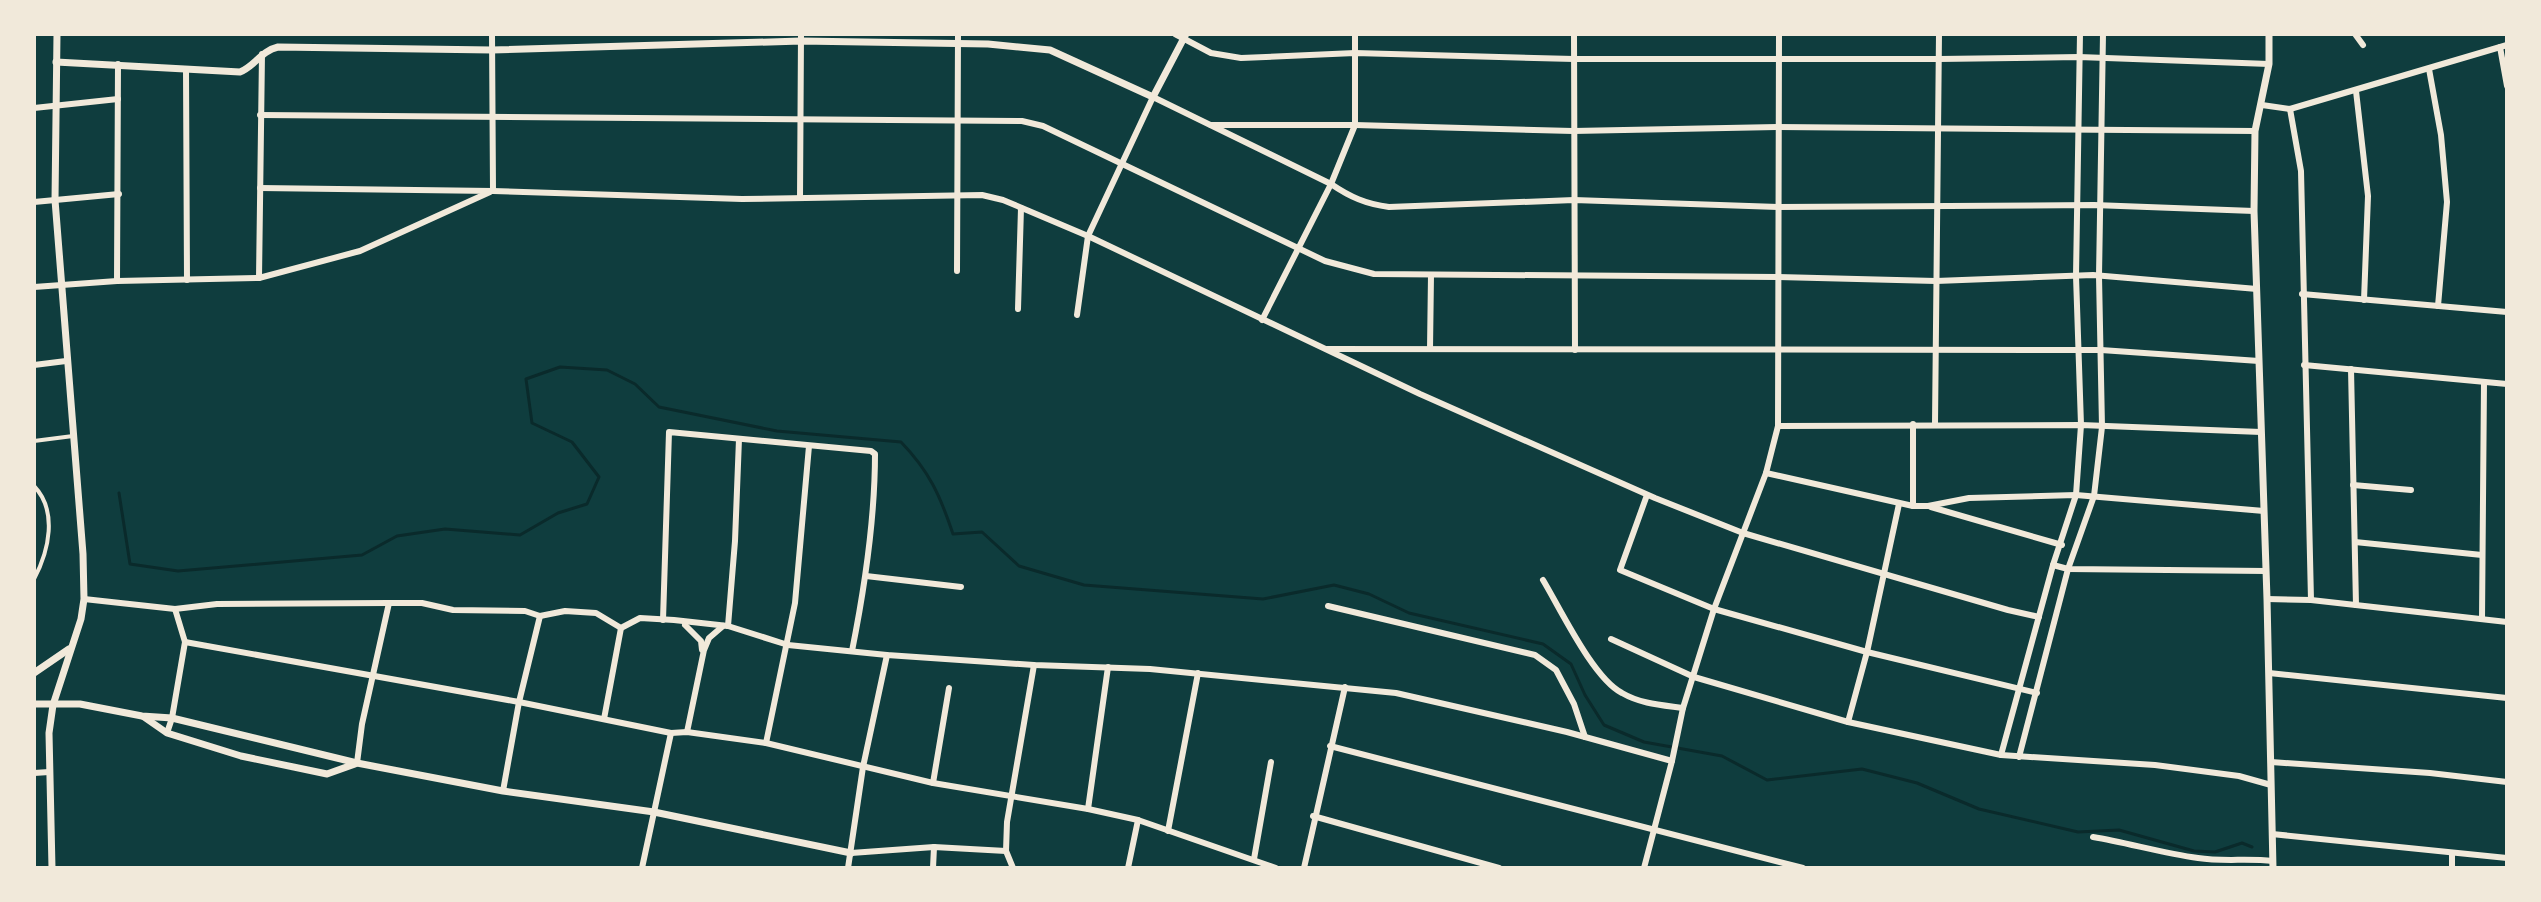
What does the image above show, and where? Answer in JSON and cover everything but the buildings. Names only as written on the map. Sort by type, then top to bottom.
[{"type":"street","points":[[52,868],[49,733],[53,705],[84,599],[55,200],[57,34]]},
{"type":"street","points":[[492,34],[493,191]]},
{"type":"street","points":[[957,271],[958,34]]},
{"type":"street","points":[[1175,34],[1211,53],[1241,58],[1355,53],[1574,59],[2079,57],[2269,64]]},
{"type":"street","points":[[1262,320],[1331,184],[1355,125],[1355,34]]},
{"type":"street","points":[[1574,34],[1575,350]]},
{"type":"street","points":[[1644,868],[1656,830],[1683,708],[1714,609],[1766,473],[1778,426],[1779,34]]},
{"type":"street","points":[[1935,424],[1939,34]]},
{"type":"street","points":[[2001,755],[2053,565],[2076,495],[2081,425],[2076,276],[2080,34]]},
{"type":"street","points":[[2019,757],[2068,569],[2094,496],[2102,427],[2099,276],[2103,34]]},
{"type":"street","points":[[2093,837],[2198,858],[2222,860],[2244,857],[2273,864],[2254,211],[2255,131],[2269,64],[2269,34]]},
{"type":"street","points":[[2355,34],[2363,45]]},
{"type":"street","points":[[56,62],[240,72],[272,48],[284,46],[492,50],[801,37],[988,44],[1050,50],[1071,57],[1331,184],[1365,204],[1389,207],[1574,200],[1778,207],[2101,205],[2254,211]]},
{"type":"street","points":[[800,198],[801,37]]},
{"type":"street","points":[[1077,315],[1088,236],[1153,97],[1185,37]]},
{"type":"street","points":[[2262,105],[2290,109],[2504,46],[2507,86]]},
{"type":"street","points":[[259,278],[262,54]]},
{"type":"street","points":[[117,281],[118,64]]},
{"type":"street","points":[[186,69],[187,280]]},
{"type":"street","points":[[2429,69],[2441,135],[2447,202],[2438,306]]},
{"type":"street","points":[[2356,91],[2368,196],[2364,300]]},
{"type":"street","points":[[34,108],[118,99]]},
{"type":"street","points":[[2290,109],[2301,171],[2311,600]]},
{"type":"street","points":[[260,115],[999,119],[1043,126],[1299,249],[1349,269],[1374,274],[1936,281],[2099,276],[2257,289]]},
{"type":"street","points":[[1211,125],[1573,131],[1777,127],[2255,131]]},
{"type":"street","points":[[260,188],[742,199],[982,195],[1088,236],[1324,349],[1647,495],[1743,533],[2039,617]]},
{"type":"street","points":[[34,287],[117,281],[259,278],[360,251],[493,191]]},
{"type":"street","points":[[34,202],[119,194]]},
{"type":"street","points":[[1018,309],[1021,208]]},
{"type":"street","points":[[1430,349],[1431,275]]},
{"type":"street","points":[[2302,294],[2507,312]]},
{"type":"street","points":[[1324,349],[2101,350],[2259,361]]},
{"type":"street","points":[[34,365],[66,361]]},
{"type":"street","points":[[2304,365],[2507,384]]},
{"type":"street","points":[[2351,369],[2356,605]]},
{"type":"street","points":[[2482,619],[2484,382]]},
{"type":"street","points":[[1913,424],[1913,506]]},
{"type":"street","points":[[1778,426],[2081,425],[2261,432]]},
{"type":"street","points":[[663,620],[669,432],[873,452],[875,497],[866,576],[852,651]]},
{"type":"street","points":[[34,441],[73,436]]},
{"type":"street","points":[[687,732],[709,638],[725,626],[735,541],[739,439]]},
{"type":"street","points":[[766,743],[795,603],[809,446]]},
{"type":"street","points":[[1766,473],[1913,506],[1969,498],[2076,495],[2264,511]]},
{"type":"street","points":[[2353,485],[2411,490]]},
{"type":"street","points":[[34,486],[47,505],[49,521],[46,544],[34,579]]},
{"type":"street","points":[[1647,495],[1620,570],[1714,609],[1867,652],[2037,693]]},
{"type":"street","points":[[1848,722],[1867,652],[1899,504]]},
{"type":"street","points":[[1928,506],[2062,545]]},
{"type":"street","points":[[2355,542],[2482,555]]},
{"type":"street","points":[[2053,565],[2068,569],[2266,571]]},
{"type":"street","points":[[866,576],[961,587]]},
{"type":"street","points":[[1543,580],[1590,662],[1605,681],[1642,703],[1683,708]]},
{"type":"street","points":[[84,599],[175,609],[217,604],[422,603],[453,610],[525,611],[540,616],[565,611],[596,613],[621,628]]},
{"type":"street","points":[[2267,599],[2311,600],[2507,622]]},
{"type":"street","points":[[357,763],[389,603]]},
{"type":"street","points":[[1328,606],[1535,655],[1556,670],[1574,704],[1585,737]]},
{"type":"street","points":[[167,733],[185,642],[175,609]]},
{"type":"street","points":[[503,791],[519,702],[540,616]]},
{"type":"street","points":[[621,628],[640,618],[674,620],[725,626],[788,645],[887,655],[1198,673],[1396,693],[1585,737],[1672,761]]},
{"type":"street","points":[[674,620],[690,627],[696,634],[701,641],[703,655]]},
{"type":"street","points":[[604,719],[621,628]]},
{"type":"street","points":[[1611,639],[1694,677],[1848,722],[2001,755],[2155,765],[2239,776],[2271,785]]},
{"type":"street","points":[[185,642],[519,702],[671,733],[687,732],[766,743],[933,783],[1088,809],[1138,820],[1276,868]]},
{"type":"street","points":[[34,673],[71,648]]},
{"type":"street","points":[[848,868],[863,767],[887,655]]},
{"type":"street","points":[[1013,868],[1006,851],[1011,796],[1034,665]]},
{"type":"street","points":[[1088,809],[1108,667]]},
{"type":"street","points":[[1168,831],[1198,673]]},
{"type":"street","points":[[2269,673],[2507,698]]},
{"type":"street","points":[[1304,868],[1313,816],[1345,687]]},
{"type":"street","points":[[933,783],[949,688]]},
{"type":"street","points":[[34,704],[80,704],[142,716],[172,718],[357,763],[503,791],[654,812],[851,853],[934,847],[1006,851]]},
{"type":"street","points":[[142,716],[167,733],[241,756],[327,774],[357,763]]},
{"type":"street","points":[[642,868],[671,733]]},
{"type":"street","points":[[1330,746],[1803,868]]},
{"type":"street","points":[[1254,859],[1271,762]]},
{"type":"street","points":[[2271,762],[2430,773],[2507,782]]},
{"type":"street","points":[[34,773],[49,772]]},
{"type":"street","points":[[1313,816],[1499,868]]},
{"type":"street","points":[[1128,868],[1138,820]]},
{"type":"street","points":[[2272,834],[2507,858]]},
{"type":"street","points":[[933,868],[934,847]]},
{"type":"street","points":[[2452,853],[2452,868]]},
{"type":"waterway","points":[[119,493],[130,564],[178,571],[362,555],[397,536],[445,529],[520,535],[558,513],[587,504],[599,477],[572,442],[532,423],[526,379],[560,367],[607,370],[635,384],[659,407],[777,431],[901,442],[933,484],[953,534],[982,532],[1019,566],[1084,585],[1263,599],[1334,585],[1369,594],[1409,613],[1543,644],[1571,664],[1585,695],[1604,725],[1644,742],[1722,756],[1767,780],[1862,769],[1917,783],[1979,809],[2078,832],[2119,830],[2194,851],[2215,852],[2242,843],[2252,847]]}]
